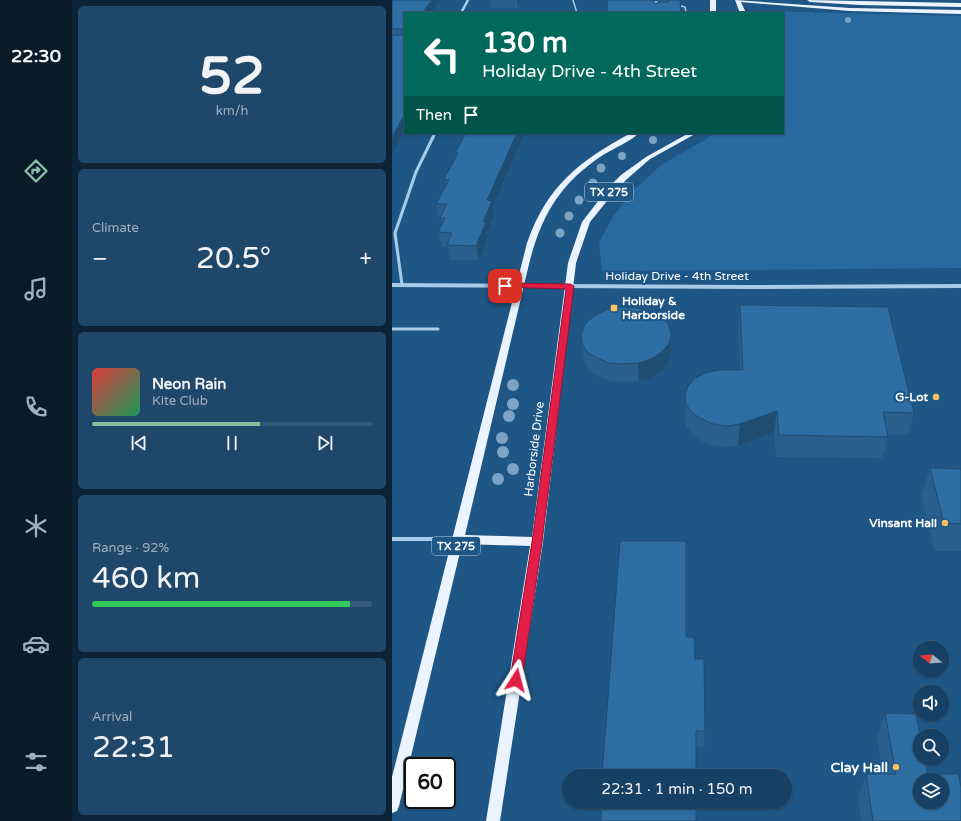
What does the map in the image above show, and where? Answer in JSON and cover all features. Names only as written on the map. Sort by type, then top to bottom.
[{"type":"main road","points":[[713,0],[713,12]]},
{"type":"main road","points":[[743,12],[738,0],[805,7],[961,12]]},
{"type":"main road","points":[[810,0],[923,2],[961,5]]},
{"type":"main road","name":"TX 275","points":[[392,806],[520,286],[524,264],[532,238],[549,202],[562,186],[587,163],[604,151],[634,134]]},
{"type":"main road","name":"Harborside Drive","points":[[493,821],[537,542],[572,263],[586,222],[607,194],[624,177],[648,158],[692,134]]},
{"type":"main road","points":[[458,539],[537,542]]},
{"type":"street","points":[[462,12],[468,0]]},
{"type":"street","points":[[402,285],[395,233],[416,172],[435,134]]},
{"type":"street","name":"Holiday Drive - 4th Street","points":[[392,285],[749,288],[961,286]]},
{"type":"lane","points":[[573,0],[577,12]]},
{"type":"lane","points":[[650,1],[665,3]]},
{"type":"lane","points":[[672,4],[685,7],[686,12],[680,11]]},
{"type":"lane","points":[[392,329],[438,329]]},
{"type":"lane","points":[[392,539],[458,539]]},
{"type":"shaded area","points":[[761,11],[961,16],[961,268],[602,271],[599,242],[614,215],[634,190],[661,165],[713,134],[784,134],[784,12]]},
{"type":"building","points":[[392,0],[432,0],[423,12],[404,12],[404,30],[403,29],[392,29]]},
{"type":"building","points":[[607,0],[653,0],[656,4],[658,2],[668,2],[669,0],[680,0],[681,12],[608,12]]},
{"type":"building","points":[[404,34],[404,116],[392,137],[392,35]]},
{"type":"building","points":[[465,134],[517,134],[487,200],[492,201],[483,222],[486,222],[476,246],[447,245],[452,233],[438,232],[445,218],[440,218],[447,204],[436,204],[449,180],[444,179],[458,153],[455,153]]},
{"type":"building","points":[[740,305],[888,307],[914,413],[883,412],[888,437],[779,435],[777,411],[740,424],[727,426],[713,424],[692,413],[686,404],[685,396],[688,386],[695,378],[706,373],[719,370],[743,370]]},
{"type":"building","points":[[621,307],[650,311],[662,317],[669,325],[671,335],[669,344],[662,352],[651,359],[638,363],[623,364],[609,363],[587,352],[582,343],[581,334],[585,324],[594,316],[606,310]]},
{"type":"building","points":[[930,468],[961,469],[961,524],[944,523]]},
{"type":"building","points":[[620,541],[686,541],[686,637],[694,637],[695,659],[704,659],[705,731],[696,731],[696,769],[603,769]]},
{"type":"building","points":[[885,713],[913,714],[913,721],[917,721],[919,729],[913,729],[913,765],[926,765],[928,773],[913,773],[913,809],[949,809],[949,774],[958,774],[961,787],[961,821],[873,821],[866,774],[896,774]]},
{"type":"building","points":[[602,809],[696,809],[696,821],[601,821]]},
{"type":"place","name":"Holiday & Harborside","points":[[614,308]]},
{"type":"place","name":"G-Lot","points":[[936,397]]},
{"type":"place","name":"Vinsant Hall","points":[[945,523]]},
{"type":"place","name":"Clay Hall","points":[[896,767]]},
{"type":"route","points":[[505,286],[570,286],[537,542],[516,680]]}]
